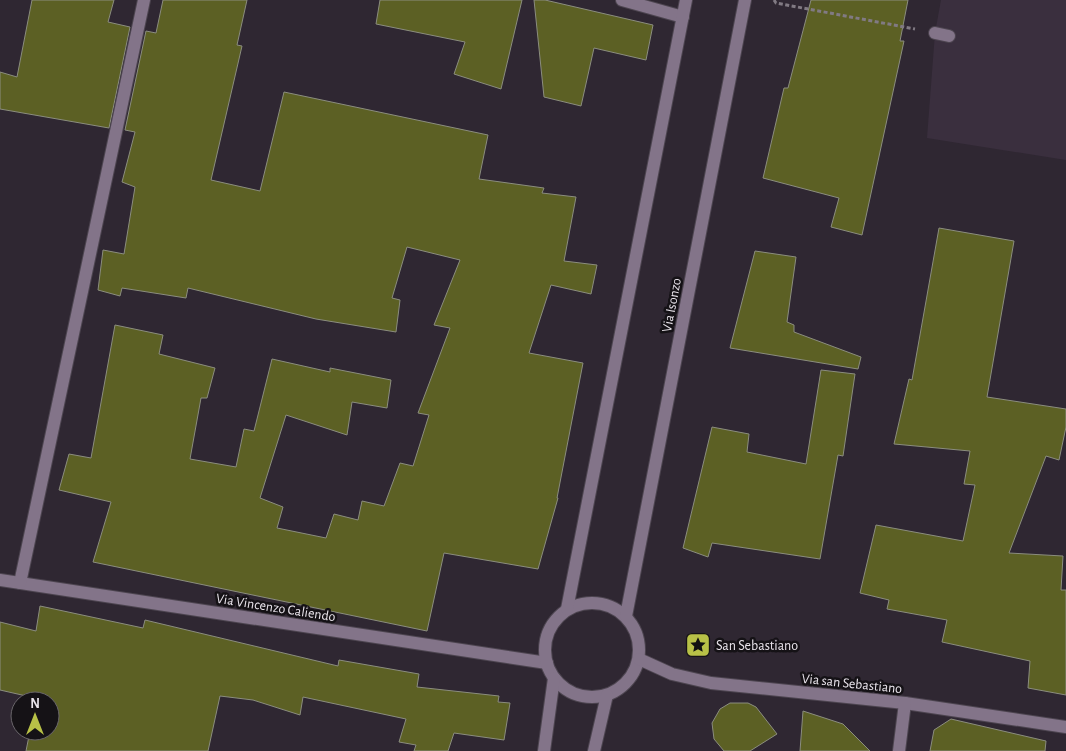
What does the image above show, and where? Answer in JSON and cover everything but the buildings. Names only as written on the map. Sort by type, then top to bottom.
[{"type":"street","points":[[20,583],[144,0]]},
{"type":"street","points":[[622,0],[683,16]]},
{"type":"street","points":[[567,609],[686,0]]},
{"type":"street","name":"Via Isonzo","points":[[626,616],[745,0]]},
{"type":"street","points":[[935,33],[949,36]]},
{"type":"street","name":"Via Vincenzo Caliendo","points":[[0,580],[547,663]]},
{"type":"street","points":[[598,603],[613,607],[626,616],[635,629],[639,644],[638,659],[633,674],[621,687],[607,695],[592,697],[578,695],[564,688],[554,678],[547,663],[545,651],[546,638],[558,617],[567,609],[582,604],[598,603]]},
{"type":"street","name":"Via san Sebastiano","points":[[638,659],[672,674],[711,683],[905,703],[1066,727]]},
{"type":"street","points":[[544,751],[554,678]]},
{"type":"street","points":[[594,751],[607,695]]},
{"type":"street","points":[[899,751],[905,703]]},
{"type":"path","points":[[774,0],[776,3],[900,26]]},
{"type":"shaded area","points":[[941,0],[1066,0],[1066,160],[927,138],[935,33]]},
{"type":"place","name":"San Sebastiano","points":[[698,645]]}]
